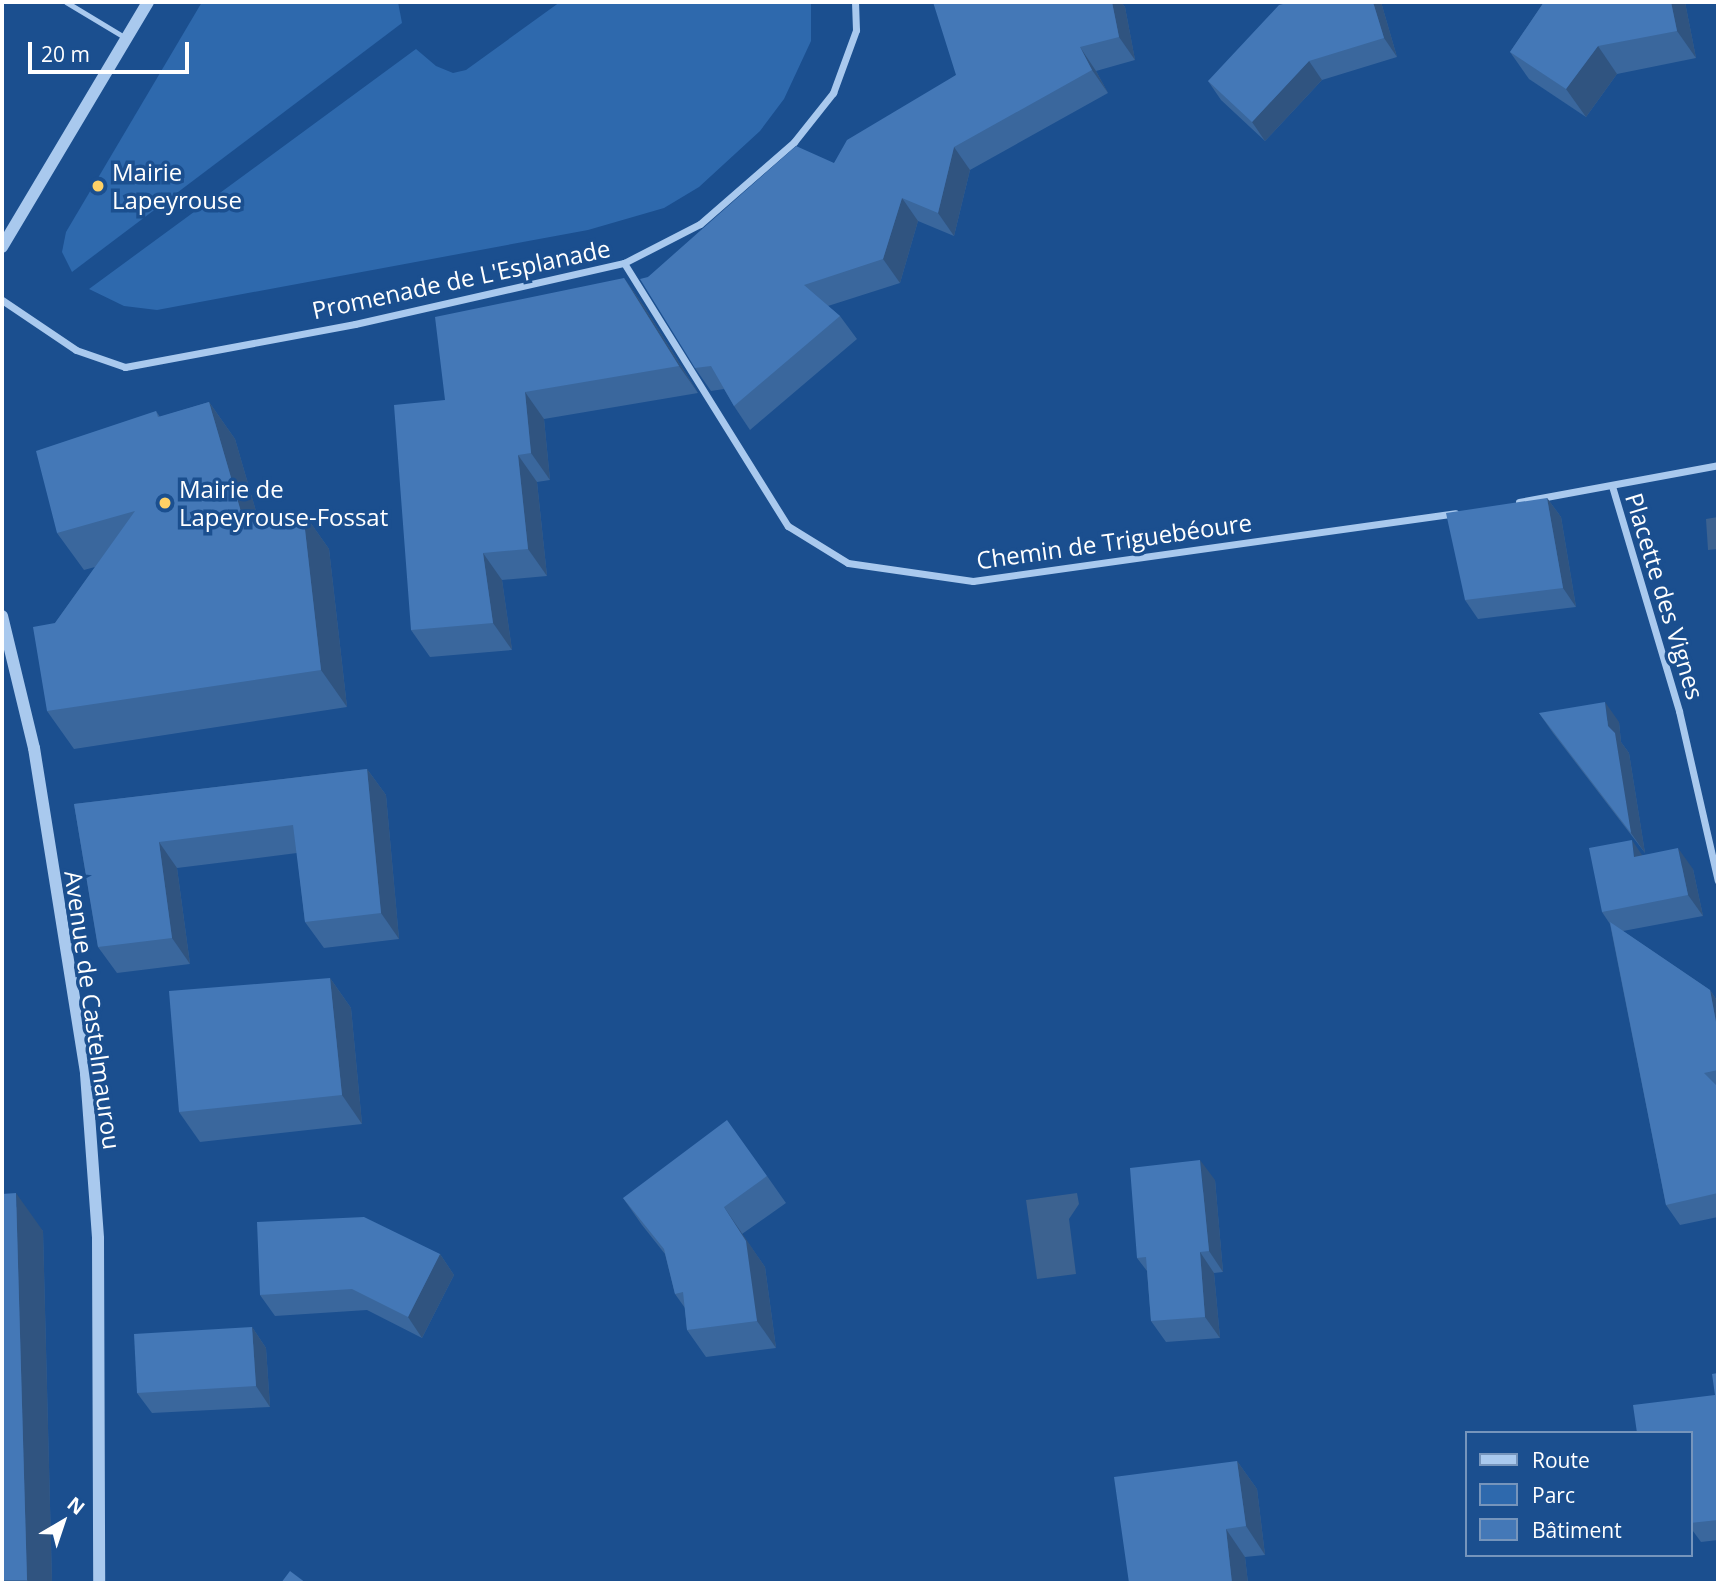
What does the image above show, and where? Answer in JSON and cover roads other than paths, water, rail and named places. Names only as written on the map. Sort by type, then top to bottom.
[{"type":"street","points":[[2,247],[148,2]]},
{"type":"street","name":"Promenade de L'Esplanade","points":[[2,300],[76,350],[125,367],[355,324],[624,264],[700,224],[794,142],[833,93],[856,30],[855,2]]},
{"type":"street","name":"Chemin de Triguebéoure","points":[[624,264],[788,526],[848,563],[973,581],[1465,512]]},
{"type":"street","points":[[1505,505],[1718,465]]},
{"type":"street","name":"Placette des Vignes","points":[[1612,486],[1679,711],[1718,881]]},
{"type":"street","name":"Avenue de Castelmaurou","points":[[2,616],[34,748],[86,1074],[98,1239],[99,1583]]},
{"type":"lane","points":[[66,2],[126,38]]},
{"type":"place","name":"Mairie Lapeyrouse","points":[[98,186]]},
{"type":"place","name":"Mairie de Lapeyrouse-Fossat","points":[[165,503]]}]
